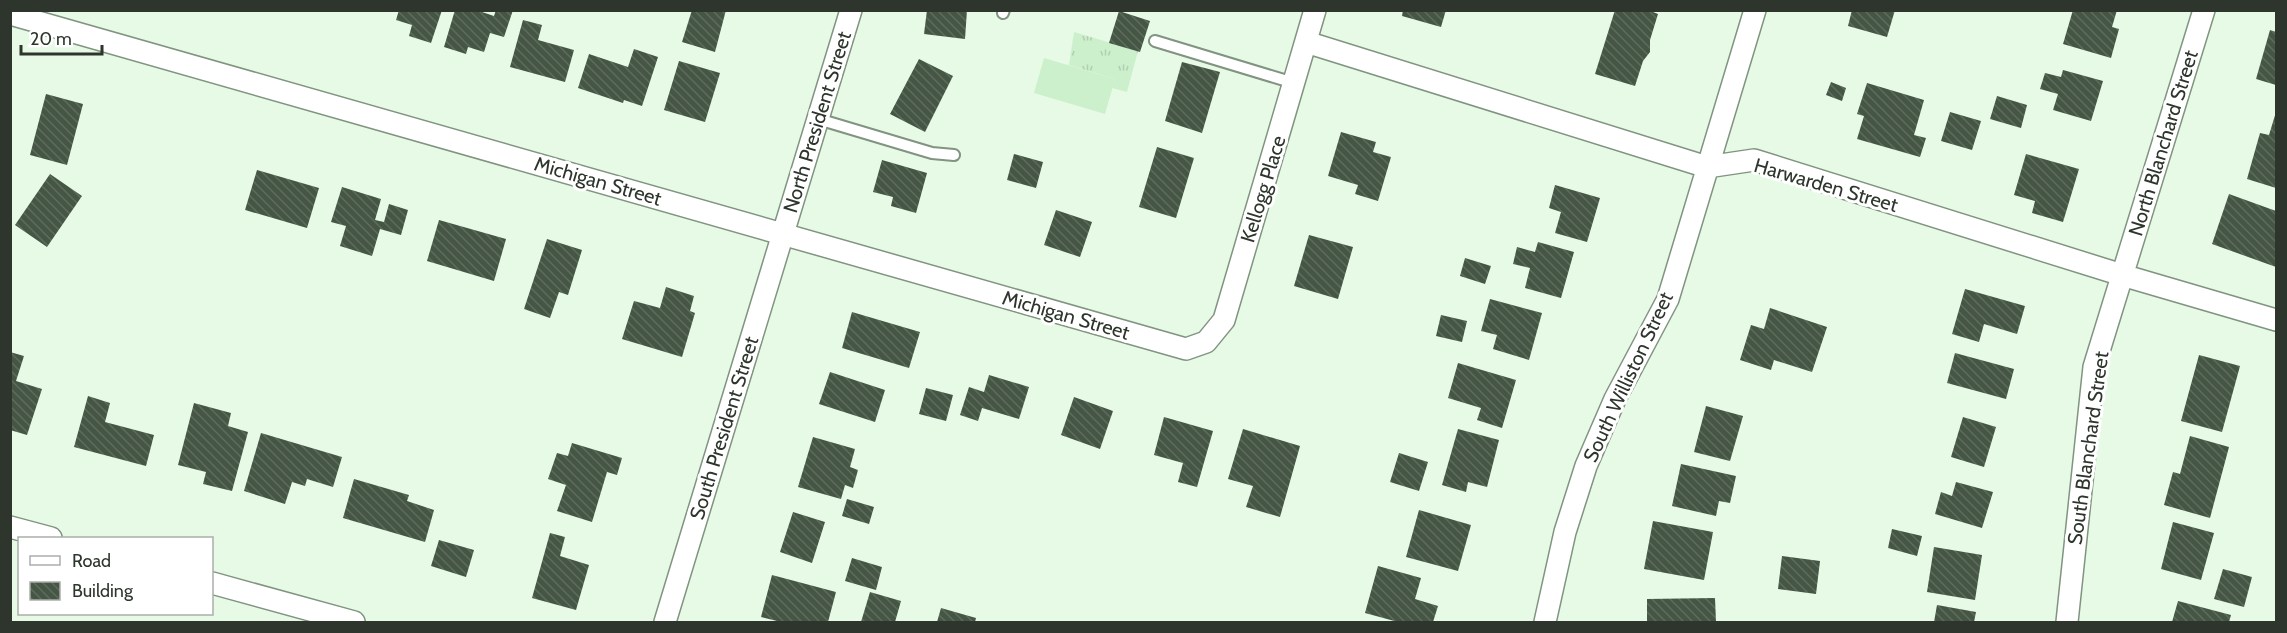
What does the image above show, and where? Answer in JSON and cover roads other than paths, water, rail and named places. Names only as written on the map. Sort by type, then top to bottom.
[{"type":"street","name":"North President Street","points":[[783,233],[851,10]]},
{"type":"street","name":"Kellogg Place","points":[[1186,349],[1206,342],[1224,320],[1316,10]]},
{"type":"street","name":"South Williston Street","points":[[1545,622],[1565,532],[1586,466],[1615,399],[1668,299],[1755,10]]},
{"type":"street","name":"North Blanchard Street","points":[[2122,275],[2204,10]]},
{"type":"street","name":"Michigan Street","points":[[10,14],[1186,349]]},
{"type":"street","name":"Harwarden Street","points":[[1306,42],[1707,167],[1754,160],[2122,275],[2277,320]]},
{"type":"street","name":"South President Street","points":[[665,622],[783,233]]},
{"type":"street","name":"South Blanchard Street","points":[[2067,622],[2094,367],[2122,275]]},
{"type":"street","points":[[10,527],[47,537]]},
{"type":"street","points":[[213,583],[354,622]]},
{"type":"lane","points":[[1155,41],[1294,83]]},
{"type":"lane","points":[[818,119],[932,153],[954,155]]}]
